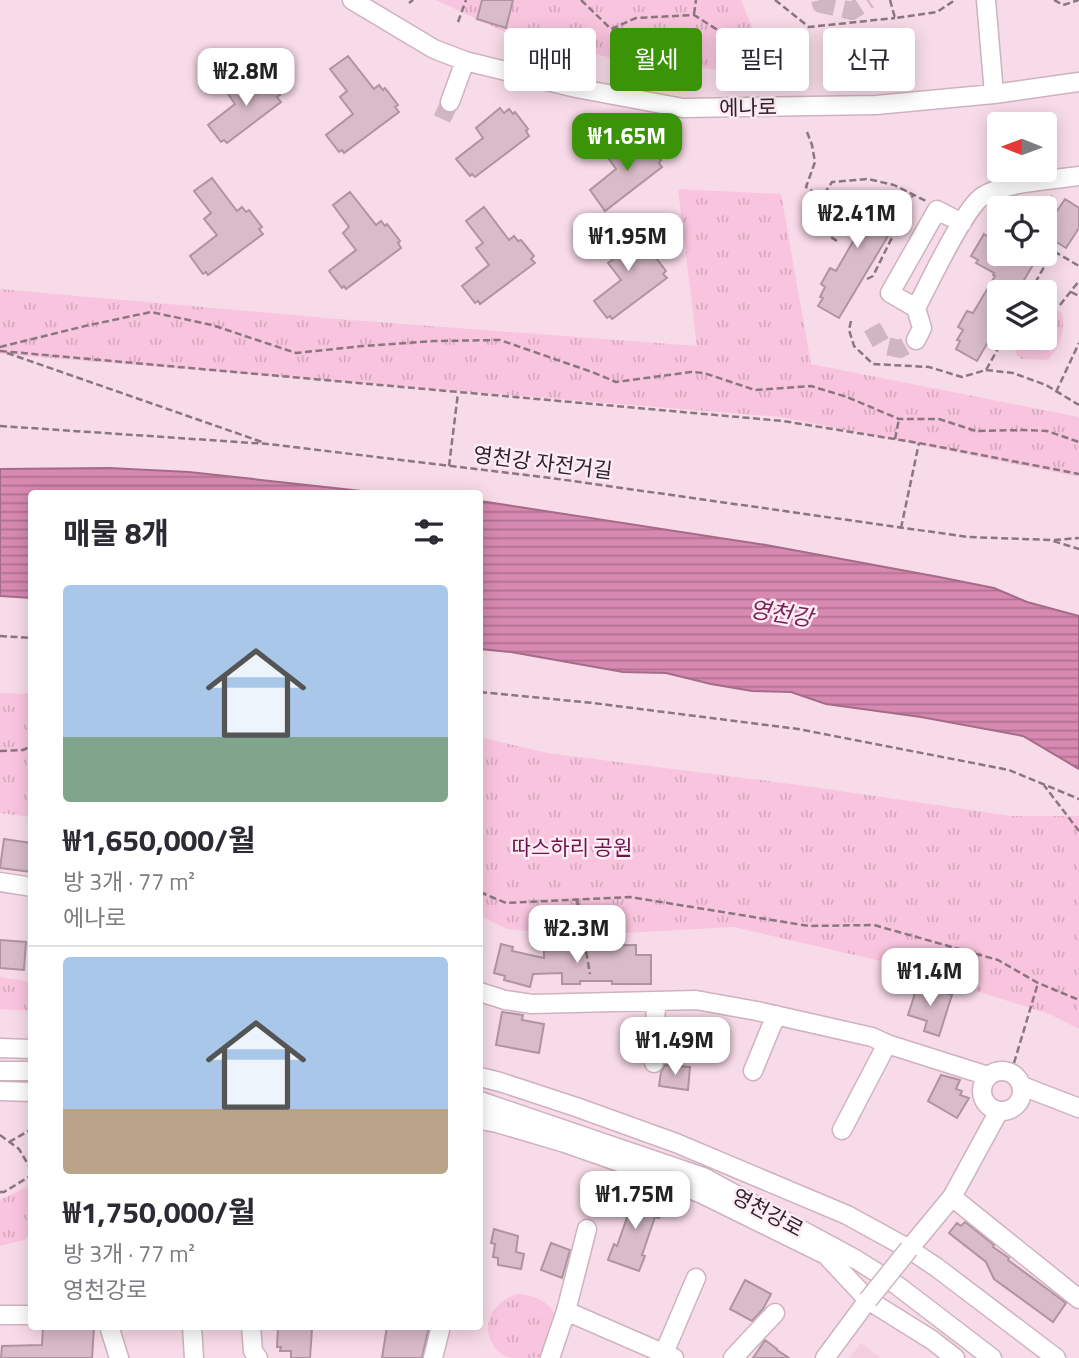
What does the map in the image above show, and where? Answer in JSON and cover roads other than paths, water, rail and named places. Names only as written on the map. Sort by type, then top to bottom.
[{"type":"street","name":"에나로","points":[[352,0],[434,49],[465,61],[576,88],[682,108],[876,105],[994,94],[1079,82]]},
{"type":"street","points":[[986,0],[994,94]]},
{"type":"street","points":[[450,102],[465,61]]},
{"type":"street","points":[[916,308],[962,223],[981,198],[996,190],[1079,176]]},
{"type":"street","points":[[916,340],[922,328],[916,308],[890,293],[937,210],[962,223]]},
{"type":"street","points":[[0,882],[28,886]]},
{"type":"street","points":[[483,993],[505,1000],[533,1004],[696,1000],[872,1037],[988,1076]]},
{"type":"street","points":[[654,1063],[656,1001]]},
{"type":"street","points":[[753,1071],[776,1015]]},
{"type":"street","points":[[842,1130],[887,1044]]},
{"type":"street","points":[[0,1048],[28,1049]]},
{"type":"street","points":[[0,1071],[28,1071]]},
{"type":"street","points":[[1016,1080],[1022,1093],[1017,1104],[999,1111],[988,1106],[982,1094],[984,1082],[988,1076],[999,1071],[1079,1108]]},
{"type":"street","name":"영천강로","points":[[483,1078],[676,1143],[847,1216],[909,1249],[936,1267],[1056,1358]]},
{"type":"street","points":[[0,1091],[28,1092]]},
{"type":"street","name":"영천강로","points":[[483,1102],[703,1177],[858,1260],[898,1286],[992,1358]]},
{"type":"street","points":[[825,1358],[868,1300],[952,1197],[999,1111]]},
{"type":"street","name":"영천강로","points":[[483,1121],[565,1143],[645,1171],[702,1194],[826,1255],[868,1300],[932,1340],[955,1358]]},
{"type":"street","points":[[952,1197],[1079,1299]]},
{"type":"street","points":[[550,1358],[566,1311],[587,1229]]},
{"type":"street","points":[[566,1311],[669,1356],[696,1278]]},
{"type":"street","points":[[733,1358],[775,1313]]},
{"type":"street","points":[[0,1315],[28,1315]]},
{"type":"street","points":[[192,1330],[194,1358]]},
{"type":"street","points":[[251,1330],[253,1351],[258,1358]]},
{"type":"street","points":[[433,1358],[441,1330]]},
{"type":"water","points":[[109,468],[189,472],[353,490],[28,490],[28,598],[0,596],[0,469]]},
{"type":"water","name":"영천강","points":[[483,501],[766,545],[994,588],[1027,602],[1079,616],[1079,769],[1023,736],[921,717],[826,704],[791,692],[752,691],[666,673],[623,672],[483,649]]},
{"type":"tunnel","points":[[820,0],[821,4],[852,11],[869,0]]},
{"type":"tunnel","points":[[442,119],[450,102]]},
{"type":"tunnel","points":[[872,327],[882,345],[900,349],[916,340]]},
{"type":"park label","name":"따스하리 공원","points":[[572,847]]}]
